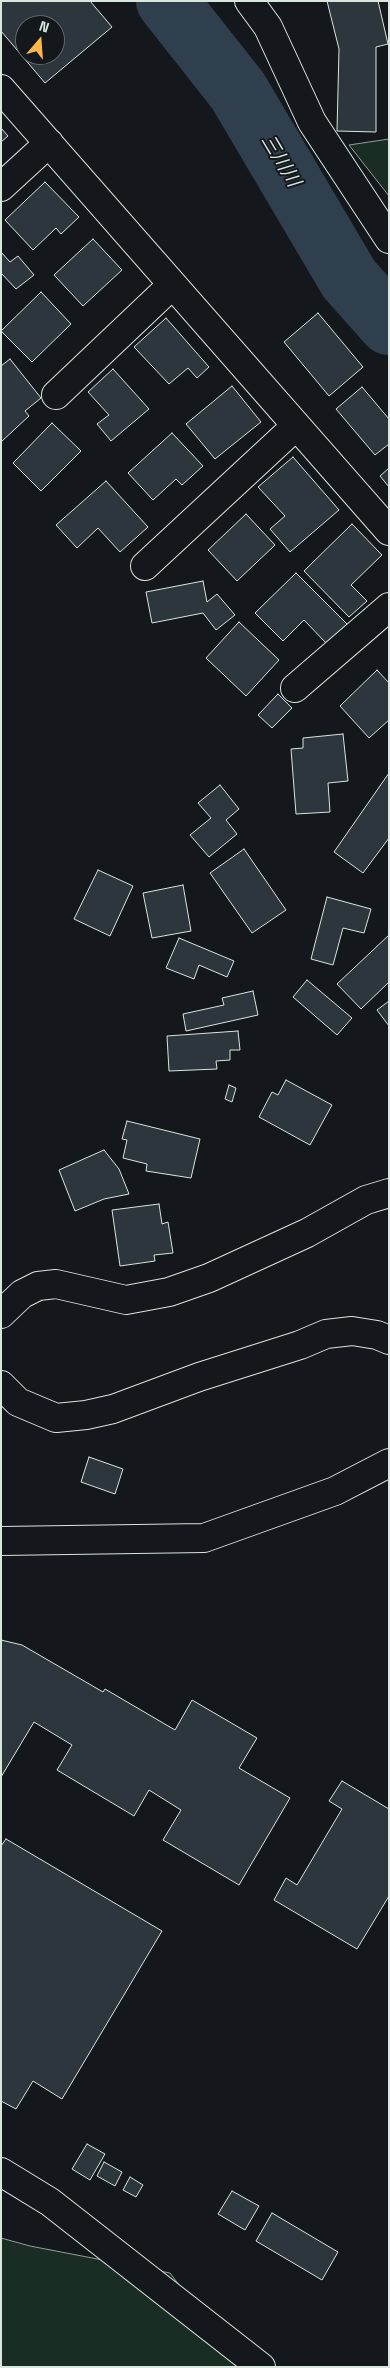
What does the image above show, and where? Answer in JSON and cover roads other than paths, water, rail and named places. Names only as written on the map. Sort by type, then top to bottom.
[{"type":"street","points":[[249,1],[268,27],[312,122],[389,239]]},
{"type":"street","points":[[1,89],[389,531]]},
{"type":"street","points":[[1,187],[49,143]]},
{"type":"street","points":[[56,395],[172,285]]},
{"type":"street","points":[[145,566],[296,426]]},
{"type":"street","points":[[295,688],[389,606]]},
{"type":"street","points":[[1,1314],[22,1294],[38,1286],[56,1284],[126,1300],[169,1292],[208,1278],[307,1233],[366,1200],[389,1193]]},
{"type":"street","points":[[1,1385],[18,1402],[56,1418],[86,1416],[113,1409],[198,1377],[300,1345],[326,1334],[352,1331],[377,1335],[389,1340]]},
{"type":"street","points":[[1,1541],[204,1538],[335,1491],[389,1463]]},
{"type":"street","points":[[1,2172],[50,2202],[262,2367]]},
{"type":"waterway","name":"三川川","points":[[167,1],[238,91],[349,279],[389,324]]}]
